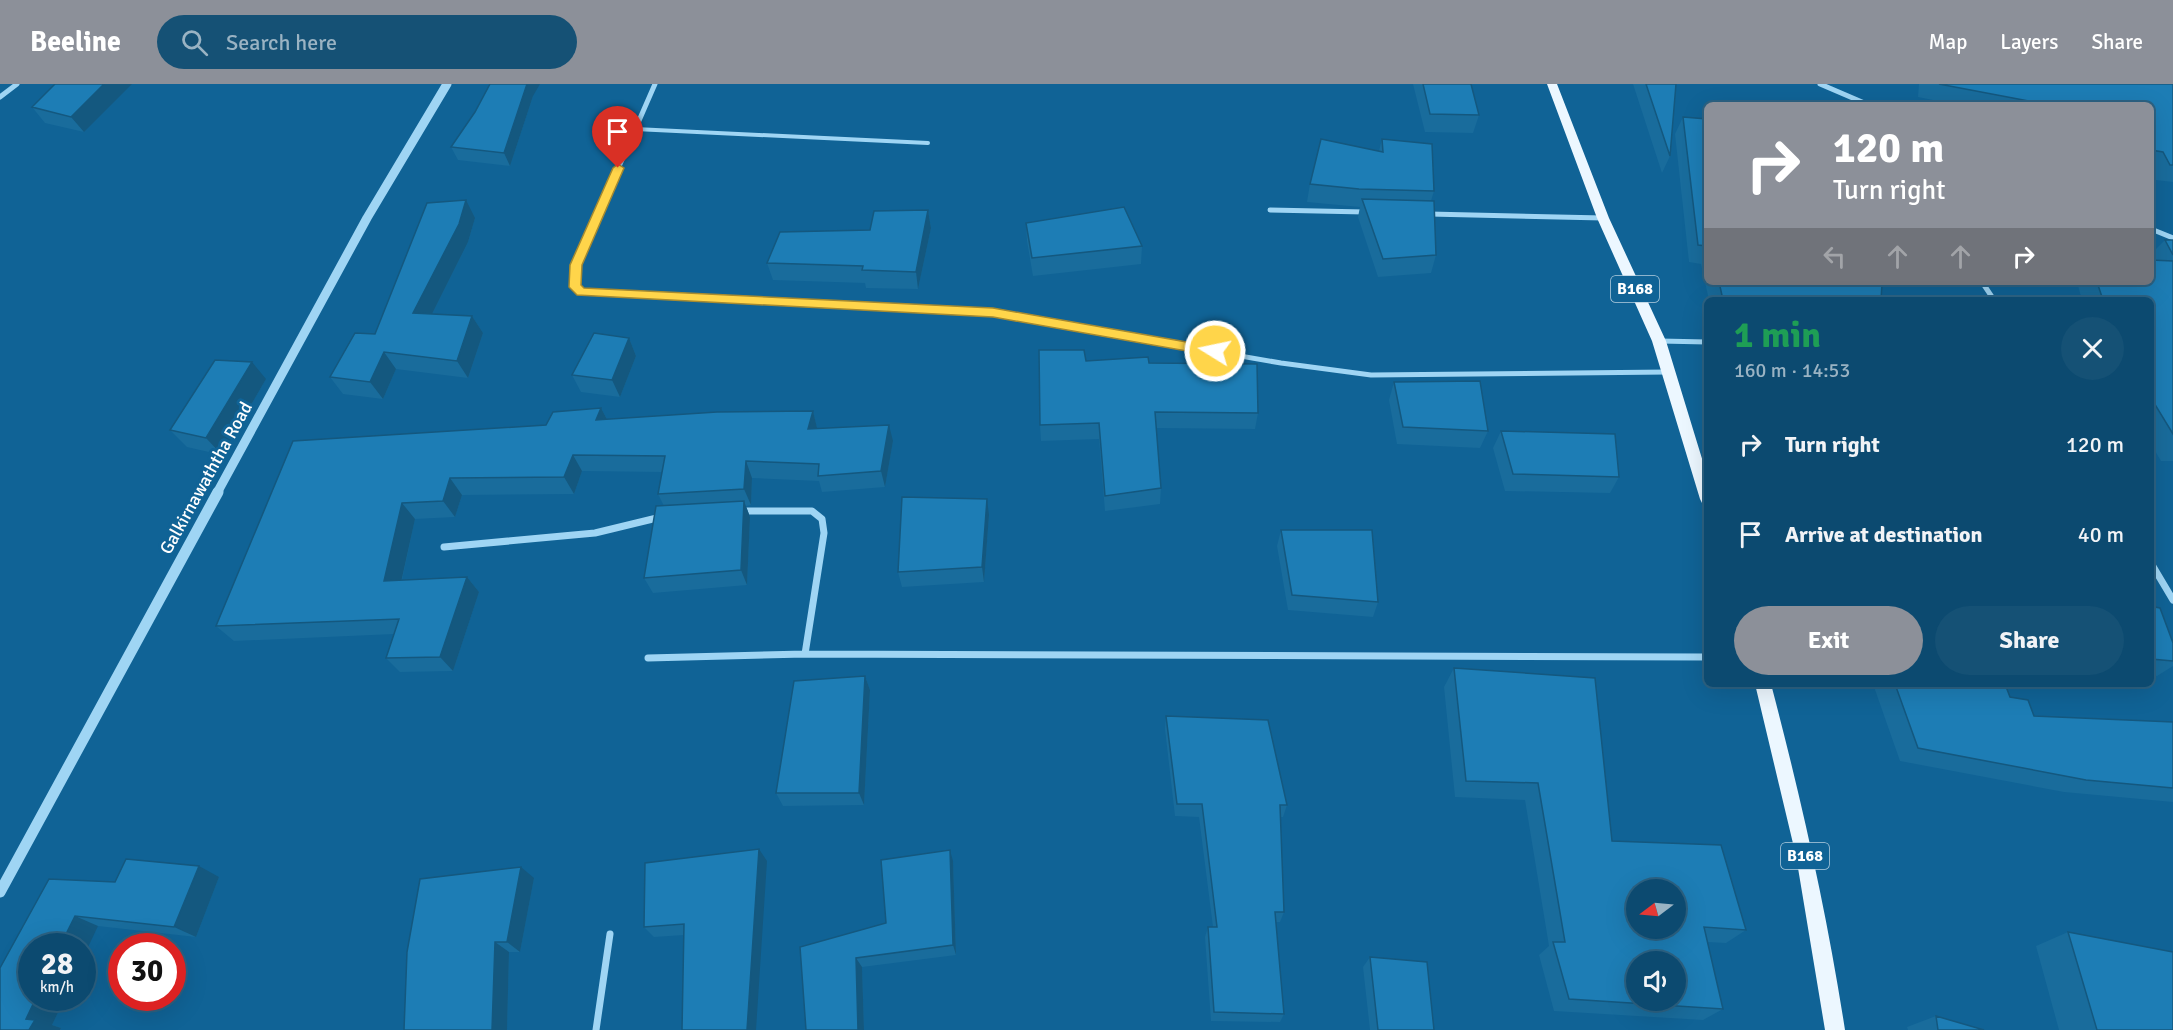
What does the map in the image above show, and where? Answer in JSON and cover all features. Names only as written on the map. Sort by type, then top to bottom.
[{"type":"main road","name":"B168","points":[[1552,84],[1603,218],[1659,341],[1704,489]]},
{"type":"main road","name":"B168","points":[[1764,687],[1800,828],[1824,944],[1835,1030]]},
{"type":"street","points":[[0,97],[17,84]]},
{"type":"street","name":"Galkirnawaththa Road","points":[[0,892],[367,218],[447,84]]},
{"type":"street","points":[[655,84],[576,265],[575,287],[581,292],[993,312],[1281,363],[1371,375],[1668,372]]},
{"type":"street","points":[[1820,84],[1862,102]]},
{"type":"street","points":[[1270,210],[1377,212]]},
{"type":"street","points":[[1424,213],[1603,218]]},
{"type":"street","points":[[2154,230],[2173,238]]},
{"type":"street","points":[[1659,341],[1704,342]]},
{"type":"street","points":[[735,511],[812,511],[822,519],[824,532],[806,654]]},
{"type":"street","points":[[444,547],[595,533],[671,515]]},
{"type":"street","points":[[2154,568],[2173,600]]},
{"type":"street","points":[[648,658],[806,654],[1704,657]]},
{"type":"street","points":[[596,1030],[610,934]]},
{"type":"lane","points":[[635,129],[928,143]]},
{"type":"building","points":[[55,84],[104,84],[71,117],[32,107]]},
{"type":"building","points":[[490,84],[527,84],[504,153],[451,147],[475,112]]},
{"type":"building","points":[[1423,84],[1471,84],[1479,115],[1430,114]]},
{"type":"building","points":[[1646,84],[1676,84],[1670,156]]},
{"type":"building","points":[[1939,84],[2173,84],[2173,165],[2170,165],[2163,152],[2154,150],[2154,102],[2034,102]]},
{"type":"building","points":[[1683,117],[1704,119],[1704,246],[1698,245]]},
{"type":"building","points":[[1321,139],[1383,152],[1382,139],[1432,144],[1434,191],[1359,189],[1310,184]]},
{"type":"building","points":[[1362,199],[1434,201],[1436,255],[1383,259]]},
{"type":"building","points":[[466,200],[459,224],[413,313],[472,316],[457,361],[384,352],[370,382],[330,377],[355,333],[375,334],[427,203]]},
{"type":"building","points":[[1124,207],[1142,246],[1032,258],[1026,223]]},
{"type":"building","points":[[928,210],[916,272],[862,270],[863,266],[767,263],[780,232],[870,230],[874,211]]},
{"type":"building","points":[[2165,240],[2173,240],[2173,255]]},
{"type":"building","points":[[2154,260],[2173,261],[2173,434],[2154,403],[2154,297],[2102,297],[2098,285],[2154,285]]},
{"type":"building","points":[[1720,285],[1882,285],[1881,297],[1722,297]]},
{"type":"building","points":[[594,333],[629,338],[612,380],[572,375]]},
{"type":"building","points":[[1039,350],[1084,350],[1086,361],[1148,357],[1149,363],[1257,364],[1258,413],[1155,412],[1161,488],[1105,496],[1099,423],[1040,425]]},
{"type":"building","points":[[215,360],[252,362],[206,438],[170,430]]},
{"type":"building","points":[[1480,381],[1488,431],[1403,427],[1394,382]]},
{"type":"building","points":[[601,408],[596,420],[717,412],[813,411],[808,429],[889,425],[881,471],[818,476],[819,464],[746,461],[744,489],[658,494],[665,456],[573,455],[564,477],[450,478],[443,501],[402,503],[384,581],[467,577],[440,657],[386,658],[399,619],[216,626],[293,441],[546,425],[553,412]]},
{"type":"building","points":[[1501,431],[1615,434],[1619,477],[1513,474]]},
{"type":"building","points":[[902,497],[987,499],[982,567],[898,572]]},
{"type":"building","points":[[744,501],[741,570],[644,578],[656,506]]},
{"type":"building","points":[[1281,530],[1372,530],[1378,602],[1292,595]]},
{"type":"building","points":[[2154,605],[2160,608],[2173,643],[2173,661],[2154,659]]},
{"type":"building","points":[[1454,668],[1595,678],[1612,841],[1721,845],[1746,930],[1704,927],[1723,1009],[1686,1007],[1686,951],[1626,951],[1626,1003],[1569,999],[1553,942],[1565,942],[1538,783],[1466,781]]},
{"type":"building","points":[[865,676],[859,793],[776,793],[794,681]]},
{"type":"building","points":[[1896,687],[2006,687],[2010,697],[2028,700],[2034,716],[2173,722],[2173,788],[2086,780],[1918,748]]},
{"type":"building","points":[[1166,716],[1268,720],[1287,805],[1280,805],[1284,912],[1275,912],[1284,1014],[1214,1012],[1208,927],[1217,927],[1202,804],[1177,804]]},
{"type":"building","points":[[759,849],[747,1030],[682,1030],[684,924],[644,927],[645,863]]},
{"type":"building","points":[[950,850],[953,945],[856,958],[858,1030],[806,1030],[800,947],[886,923],[881,860]]},
{"type":"building","points":[[126,859],[199,866],[174,927],[75,916],[66,933],[19,933],[49,879],[115,882]]},
{"type":"building","points":[[521,867],[507,942],[495,942],[492,1030],[404,1030],[407,952],[420,879]]},
{"type":"building","points":[[2068,932],[2173,952],[2173,1030],[2097,1030]]},
{"type":"building","points":[[18,935],[18,1011],[30,1011],[26,1019],[35,1020],[29,1030],[0,1030],[0,968]]},
{"type":"building","points":[[1370,957],[1427,962],[1434,1030],[1378,1030]]},
{"type":"building","points":[[1936,1016],[1984,1030],[1938,1030]]},
{"type":"route","points":[[618,168],[576,265],[575,287],[581,292],[993,312],[1215,351]]}]
